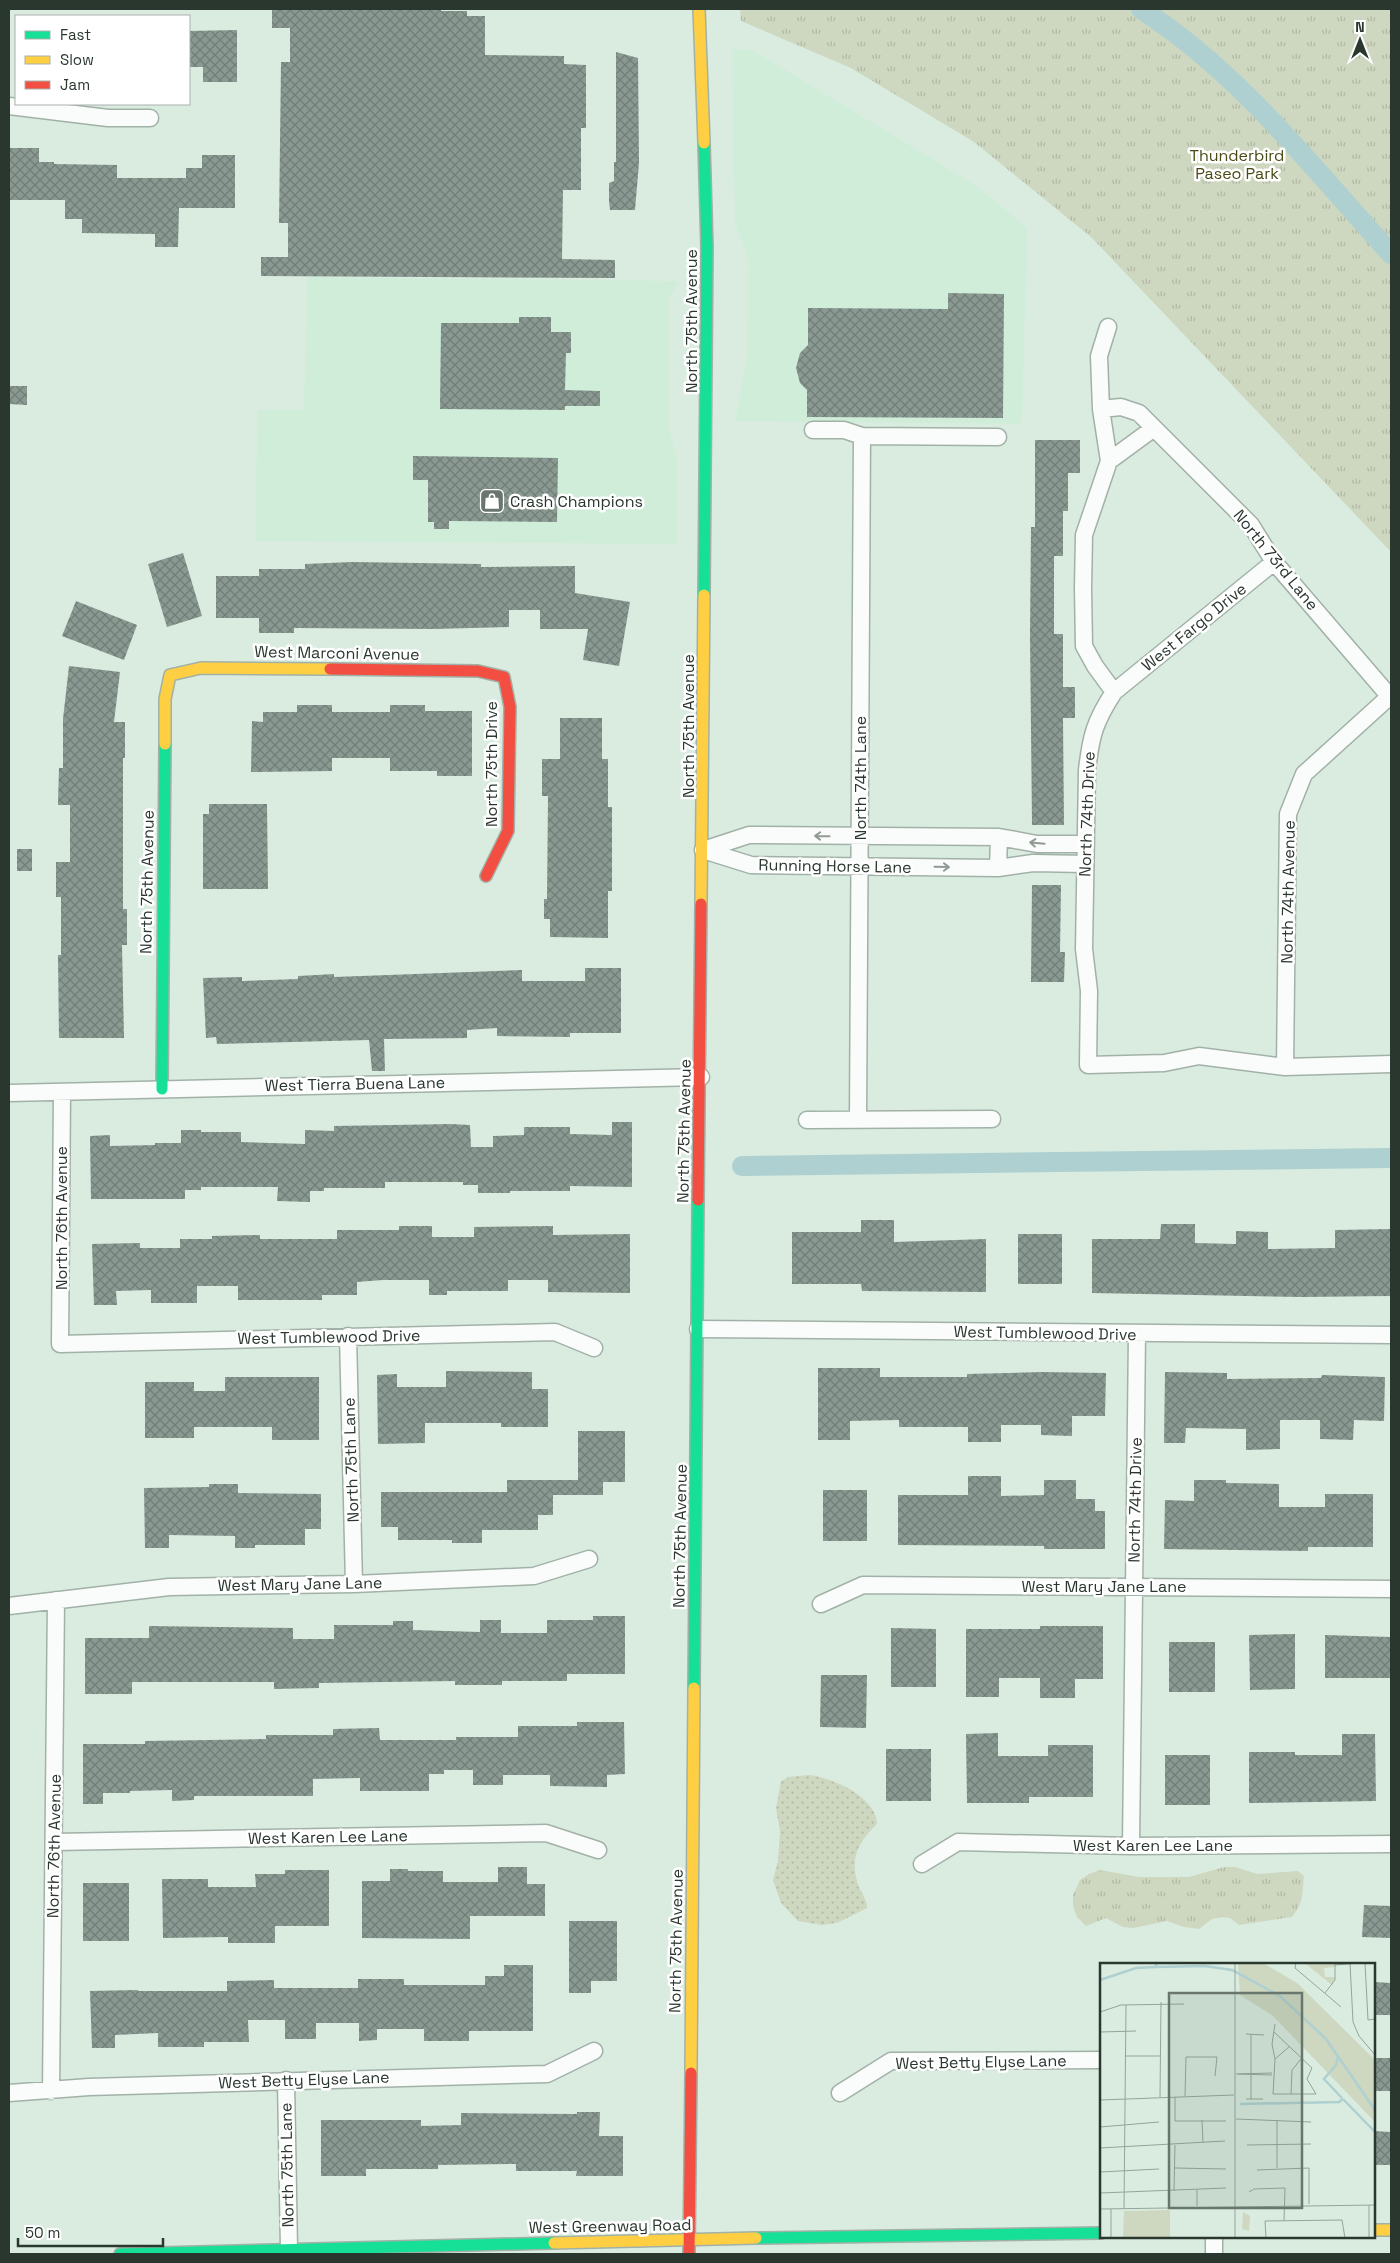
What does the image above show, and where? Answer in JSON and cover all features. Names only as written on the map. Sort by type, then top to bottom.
[{"type":"main road","name":"North 75th Avenue","points":[[689,2254],[707,240],[700,13]]},
{"type":"main road","name":"West Marconi Avenue","points":[[170,675],[201,668],[478,671],[504,677]]},
{"type":"main road","name":"North 75th Avenue","points":[[162,1089],[166,699],[170,675]]},
{"type":"main road","name":"North 75th Drive","points":[[486,876],[508,831],[510,707],[504,677]]},
{"type":"main road","points":[[1375,2230],[1391,2230]]},
{"type":"main road","name":"West Greenway Road","points":[[120,2254],[690,2240],[1100,2233]]},
{"type":"street","points":[[9,106],[108,118],[150,118]]},
{"type":"street","points":[[1108,327],[1099,356],[1101,409],[1109,461],[1084,535],[1084,646],[1095,666],[1114,692]]},
{"type":"street","name":"North 73rd Lane","points":[[1101,409],[1121,407],[1139,412],[1251,525],[1274,562],[1390,697]]},
{"type":"street","points":[[1109,461],[1154,428]]},
{"type":"street","points":[[812,430],[844,430],[862,436],[998,437]]},
{"type":"street","name":"North 74th Lane","points":[[858,1120],[862,436]]},
{"type":"street","name":"West Fargo Drive","points":[[1114,692],[1274,562]]},
{"type":"street","name":"North 74th Drive","points":[[1114,692],[1099,715],[1090,743],[1087,770],[1084,949],[1089,991],[1088,1065],[1164,1063],[1199,1056],[1285,1067]]},
{"type":"street","name":"North 74th Avenue","points":[[1285,1067],[1288,814],[1304,774],[1390,697]]},
{"type":"street","name":"Running Horse Lane","points":[[703,850],[749,835],[999,837],[1037,844],[1086,844]]},
{"type":"street","points":[[998,868],[999,837]]},
{"type":"street","name":"Running Horse Lane","points":[[703,850],[751,865],[998,868],[1033,863],[1085,864]]},
{"type":"street","points":[[1285,1067],[1391,1064]]},
{"type":"street","name":"West Tierra Buena Lane","points":[[9,1093],[700,1077]]},
{"type":"street","name":"North 76th Avenue","points":[[60,1344],[62,1092]]},
{"type":"street","points":[[807,1120],[992,1118]]},
{"type":"street","name":"West Tumblewood Drive","points":[[698,1329],[1391,1335]]},
{"type":"street","name":"West Tumblewood Drive","points":[[60,1344],[555,1332],[594,1348]]},
{"type":"street","name":"North 74th Drive","points":[[1131,1846],[1137,1334]]},
{"type":"street","name":"North 75th Lane","points":[[348,1336],[354,1584]]},
{"type":"street","name":"West Mary Jane Lane","points":[[9,1606],[169,1587],[354,1584],[534,1576],[589,1559]]},
{"type":"street","name":"West Mary Jane Lane","points":[[821,1604],[863,1585],[1391,1589]]},
{"type":"street","name":"North 76th Avenue","points":[[51,2091],[56,1600]]},
{"type":"street","name":"West Karen Lee Lane","points":[[55,1842],[546,1834],[598,1850]]},
{"type":"street","name":"West Karen Lee Lane","points":[[922,1864],[958,1842],[1131,1846],[1391,1844]]},
{"type":"street","name":"West Betty Elyse Lane","points":[[9,2093],[89,2087],[286,2080],[547,2074],[594,2051]]},
{"type":"street","name":"West Betty Elyse Lane","points":[[840,2093],[891,2061],[1100,2060]]},
{"type":"street","name":"North 75th Lane","points":[[286,2080],[289,2250]]},
{"type":"street","points":[[1214,2238],[1214,2254]]},
{"type":"shaded area","points":[[732,49],[752,50],[977,186],[1027,228],[1022,424],[735,421],[747,355],[748,258],[735,223]]},
{"type":"shaded area","points":[[307,277],[679,281],[670,297],[669,429],[678,461],[677,544],[256,541],[257,410],[304,410]]},
{"type":"green space","name":"Thunderbird Paseo Park","points":[[740,9],[1391,9],[1391,552],[1091,237],[974,142],[851,68],[741,21]]},
{"type":"green space","points":[[809,1775],[840,1784],[861,1797],[875,1814],[877,1824],[864,1838],[855,1860],[856,1877],[867,1908],[837,1923],[822,1925],[798,1921],[781,1903],[773,1880],[778,1861],[780,1832],[776,1808],[781,1781],[789,1777]]},
{"type":"green space","points":[[1224,1867],[1235,1867],[1257,1874],[1298,1871],[1304,1876],[1302,1898],[1299,1907],[1292,1917],[1239,1925],[1230,1918],[1221,1917],[1212,1919],[1199,1929],[1184,1927],[1167,1921],[1133,1928],[1123,1927],[1106,1918],[1086,1926],[1077,1917],[1073,1906],[1073,1895],[1080,1880],[1100,1870],[1139,1877],[1189,1877]]},
{"type":"building","points":[[272,9],[441,9],[441,11],[467,11],[467,16],[485,16],[485,55],[564,56],[564,64],[586,65],[586,128],[581,128],[581,190],[563,190],[562,259],[615,260],[615,278],[261,276],[261,257],[288,257],[288,223],[279,223],[281,62],[290,62],[290,28],[272,28]]},
{"type":"building","points":[[237,30],[237,82],[203,82],[203,67],[190,67],[190,31]]},
{"type":"building","points":[[616,52],[638,58],[639,163],[635,210],[610,210],[609,183],[614,181],[614,162],[616,162]]},
{"type":"building","points":[[9,148],[39,148],[39,162],[117,165],[117,178],[186,178],[186,168],[202,168],[202,155],[235,155],[235,208],[179,208],[178,247],[155,247],[155,234],[82,233],[82,219],[65,219],[65,200],[9,200]]},
{"type":"building","points":[[948,293],[1004,294],[1003,418],[807,417],[807,390],[800,383],[796,368],[800,353],[808,345],[808,308],[948,309]]},
{"type":"building","points":[[519,317],[551,317],[551,332],[571,332],[571,353],[566,353],[565,390],[600,391],[600,406],[565,406],[565,410],[440,409],[441,323],[519,323]]},
{"type":"building","points":[[9,386],[27,386],[27,405],[9,404]]},
{"type":"building","points":[[1035,440],[1080,440],[1080,473],[1068,473],[1068,511],[1063,511],[1063,556],[1054,556],[1054,634],[1063,634],[1063,687],[1075,687],[1075,718],[1063,718],[1064,825],[1032,825],[1030,634],[1031,527],[1035,527]]},
{"type":"building","name":"Crash Champions","points":[[413,456],[558,458],[557,522],[449,521],[449,529],[434,529],[434,522],[428,522],[428,480],[413,480]]},
{"type":"building","points":[[183,553],[202,616],[167,627],[148,564]]},
{"type":"building","points":[[352,562],[481,564],[481,567],[575,566],[575,593],[630,602],[619,666],[583,660],[588,629],[540,629],[540,610],[509,610],[509,627],[434,629],[294,628],[294,633],[259,633],[259,618],[216,618],[216,576],[259,576],[259,569],[305,569],[305,564]]},
{"type":"building","points":[[76,601],[137,625],[124,660],[62,636]]},
{"type":"building","points":[[69,666],[120,672],[114,722],[125,722],[125,758],[123,758],[123,909],[127,909],[127,945],[122,945],[124,1038],[59,1038],[58,955],[61,955],[61,897],[56,897],[56,862],[70,862],[70,805],[58,805],[59,768],[63,768],[63,719]]},
{"type":"building","points":[[297,705],[332,705],[332,712],[390,712],[390,705],[425,705],[425,711],[472,711],[472,776],[437,776],[437,771],[390,771],[390,758],[332,758],[332,771],[251,772],[252,721],[263,722],[263,712],[297,712]]},
{"type":"building","points":[[560,718],[602,718],[602,759],[608,759],[608,807],[612,807],[612,891],[608,891],[608,938],[550,937],[550,919],[544,919],[544,899],[547,899],[548,796],[542,796],[542,759],[560,759]]},
{"type":"building","points":[[209,804],[267,804],[268,889],[203,889],[203,814],[209,814]]},
{"type":"building","points":[[17,849],[32,849],[32,871],[17,871]]},
{"type":"building","points":[[1032,885],[1061,885],[1060,952],[1065,952],[1064,982],[1031,982]]},
{"type":"building","points":[[585,968],[621,968],[621,1033],[570,1033],[570,1037],[497,1036],[497,1028],[467,1030],[467,1038],[384,1039],[385,1071],[372,1071],[369,1040],[217,1044],[216,1037],[206,1038],[203,978],[242,977],[242,981],[298,979],[298,976],[334,974],[334,977],[522,970],[522,981],[585,981]]},
{"type":"building","points":[[612,1122],[632,1122],[632,1187],[570,1186],[570,1191],[478,1193],[478,1185],[463,1185],[463,1182],[385,1182],[385,1188],[324,1188],[324,1191],[310,1191],[310,1202],[277,1201],[278,1187],[201,1187],[201,1190],[185,1190],[185,1199],[91,1199],[90,1136],[110,1135],[110,1146],[155,1145],[155,1143],[181,1143],[181,1130],[201,1130],[201,1132],[241,1132],[241,1142],[305,1144],[305,1130],[334,1131],[334,1126],[451,1124],[470,1125],[471,1147],[493,1147],[493,1136],[524,1135],[524,1127],[570,1127],[570,1134],[612,1135]]},
{"type":"building","points":[[861,1220],[894,1220],[894,1242],[986,1239],[986,1292],[862,1291],[861,1284],[792,1284],[792,1232],[861,1232]]},
{"type":"building","points":[[1161,1224],[1195,1224],[1195,1243],[1236,1244],[1236,1231],[1268,1232],[1268,1249],[1335,1248],[1335,1230],[1391,1229],[1391,1296],[1302,1297],[1092,1293],[1092,1239],[1160,1239]]},
{"type":"building","points":[[399,1226],[432,1226],[432,1237],[474,1237],[474,1227],[553,1226],[553,1235],[630,1234],[630,1293],[548,1292],[548,1280],[508,1280],[508,1291],[447,1291],[447,1295],[429,1295],[429,1280],[383,1280],[357,1282],[357,1295],[322,1295],[322,1300],[238,1300],[238,1286],[197,1286],[197,1303],[151,1303],[151,1290],[116,1291],[117,1305],[94,1305],[92,1244],[140,1243],[140,1248],[180,1248],[180,1239],[212,1239],[212,1236],[260,1235],[260,1239],[337,1239],[337,1230],[399,1230]]},
{"type":"building","points":[[1018,1234],[1062,1234],[1062,1284],[1018,1284]]},
{"type":"building","points":[[818,1368],[880,1368],[880,1377],[967,1377],[967,1374],[1042,1372],[1106,1373],[1105,1416],[1072,1416],[1072,1436],[1041,1435],[1041,1425],[1001,1425],[1001,1442],[968,1442],[968,1427],[899,1427],[899,1420],[850,1421],[850,1440],[818,1440]]},
{"type":"building","points":[[446,1371],[532,1372],[532,1389],[548,1389],[548,1427],[501,1427],[501,1423],[425,1423],[425,1443],[378,1444],[377,1375],[397,1374],[397,1387],[446,1387]]},
{"type":"building","points":[[1165,1372],[1227,1373],[1227,1379],[1321,1378],[1322,1375],[1385,1377],[1384,1421],[1354,1420],[1353,1440],[1320,1439],[1320,1420],[1280,1420],[1280,1449],[1246,1450],[1246,1429],[1186,1428],[1185,1443],[1164,1443]]},
{"type":"building","points":[[225,1377],[319,1377],[319,1440],[272,1440],[272,1427],[194,1427],[194,1438],[145,1438],[145,1382],[194,1382],[194,1391],[225,1391]]},
{"type":"building","points":[[578,1431],[625,1431],[625,1482],[603,1482],[603,1495],[553,1495],[553,1515],[538,1515],[538,1530],[482,1530],[482,1543],[452,1543],[452,1540],[398,1540],[398,1527],[381,1527],[381,1492],[507,1492],[507,1480],[578,1480]]},
{"type":"building","points":[[968,1476],[1001,1476],[1001,1496],[1044,1495],[1044,1480],[1076,1480],[1076,1499],[1095,1499],[1095,1511],[1105,1511],[1105,1549],[1044,1549],[1044,1546],[898,1545],[898,1495],[968,1495]]},
{"type":"building","points":[[1194,1480],[1226,1480],[1226,1483],[1279,1484],[1279,1507],[1325,1507],[1325,1494],[1373,1494],[1373,1547],[1308,1547],[1308,1551],[1164,1549],[1165,1500],[1194,1501]]},
{"type":"building","points":[[209,1484],[238,1484],[238,1493],[321,1494],[321,1529],[305,1529],[305,1545],[255,1545],[255,1548],[235,1548],[235,1536],[169,1535],[169,1548],[145,1548],[144,1488],[209,1487]]},
{"type":"building","points":[[823,1490],[867,1490],[867,1541],[823,1541]]},
{"type":"building","points":[[593,1616],[625,1616],[625,1674],[567,1674],[567,1681],[502,1681],[502,1685],[455,1685],[455,1681],[319,1683],[319,1688],[274,1689],[274,1682],[132,1682],[132,1694],[85,1694],[85,1638],[149,1638],[149,1626],[293,1628],[293,1639],[334,1639],[334,1625],[393,1625],[393,1621],[413,1621],[413,1630],[480,1632],[480,1620],[501,1620],[501,1633],[547,1633],[547,1620],[593,1620]]},
{"type":"building","points":[[1040,1626],[1103,1626],[1103,1679],[1075,1679],[1075,1698],[1040,1698],[1040,1678],[999,1678],[999,1697],[966,1697],[966,1629],[1040,1629]]},
{"type":"building","points":[[891,1628],[936,1629],[936,1687],[891,1687]]},
{"type":"building","points":[[1295,1634],[1295,1689],[1250,1690],[1249,1635]]},
{"type":"building","points":[[1325,1635],[1391,1637],[1391,1678],[1325,1678]]},
{"type":"building","points":[[1169,1642],[1215,1642],[1215,1692],[1169,1692]]},
{"type":"building","points":[[821,1675],[867,1675],[866,1728],[820,1727]]},
{"type":"building","points":[[577,1722],[624,1722],[625,1774],[607,1775],[607,1787],[550,1786],[550,1775],[503,1775],[503,1785],[473,1785],[473,1770],[444,1770],[444,1774],[429,1774],[429,1791],[360,1791],[360,1778],[313,1779],[313,1796],[194,1796],[194,1800],[172,1801],[172,1790],[130,1791],[130,1793],[103,1793],[103,1804],[83,1804],[83,1744],[145,1744],[145,1741],[266,1739],[266,1735],[333,1735],[333,1729],[379,1728],[380,1740],[456,1740],[456,1737],[518,1737],[518,1726],[577,1726]]},
{"type":"building","points":[[998,1733],[998,1756],[1048,1756],[1048,1745],[1093,1745],[1093,1797],[1029,1797],[1029,1803],[967,1803],[966,1734]]},
{"type":"building","points":[[1342,1734],[1375,1734],[1376,1801],[1249,1803],[1249,1752],[1295,1752],[1295,1755],[1342,1755]]},
{"type":"building","points":[[886,1749],[931,1749],[931,1801],[886,1801]]},
{"type":"building","points":[[1165,1755],[1210,1755],[1210,1805],[1165,1805]]},
{"type":"building","points":[[498,1867],[527,1867],[527,1884],[545,1884],[545,1916],[470,1916],[470,1939],[362,1938],[362,1881],[390,1881],[390,1869],[408,1869],[408,1871],[443,1871],[443,1882],[498,1882]]},
{"type":"building","points":[[285,1870],[329,1870],[329,1926],[275,1926],[275,1943],[228,1943],[228,1937],[163,1938],[162,1879],[208,1879],[208,1887],[256,1887],[255,1874],[285,1874]]},
{"type":"building","points":[[83,1883],[129,1883],[129,1941],[83,1941]]},
{"type":"building","points":[[1364,1905],[1391,1906],[1391,1938],[1362,1937]]},
{"type":"building","points":[[569,1921],[617,1921],[617,1981],[591,1981],[591,1993],[569,1993]]},
{"type":"building","points":[[504,1965],[533,1965],[533,2031],[469,2031],[469,2041],[424,2041],[424,2029],[377,2029],[377,2040],[359,2041],[359,2023],[316,2023],[316,2039],[285,2039],[285,2020],[248,2020],[249,2042],[204,2042],[204,2047],[158,2047],[158,2033],[115,2035],[115,2048],[92,2048],[90,1991],[227,1991],[227,1981],[274,1980],[274,1988],[358,1988],[358,1979],[404,1979],[404,1985],[485,1985],[485,1976],[504,1976]]},
{"type":"building","points":[[1375,1982],[1391,1983],[1391,2015],[1375,2015]]},
{"type":"building","points":[[1375,2058],[1391,2058],[1391,2091],[1375,2091]]},
{"type":"building","points":[[577,2112],[600,2112],[599,2136],[623,2136],[623,2176],[576,2176],[577,2171],[516,2171],[516,2164],[438,2165],[438,2169],[366,2169],[366,2176],[321,2176],[321,2120],[421,2120],[421,2126],[461,2125],[461,2113],[577,2114]]},
{"type":"building","points":[[1375,2131],[1391,2132],[1391,2165],[1375,2165]]},
{"type":"waterway","points":[[1141,9],[1177,34],[1243,92],[1274,123],[1391,254]]},
{"type":"waterway","points":[[742,1166],[1391,1158]]},
{"type":"traffic: fast","points":[[704,143],[707,247],[704,595]]},
{"type":"traffic: fast","points":[[162,1089],[165,744]]},
{"type":"traffic: fast","points":[[694,1688],[698,1200]]},
{"type":"traffic: fast","points":[[756,2238],[1100,2233]]},
{"type":"traffic: fast","points":[[120,2254],[554,2243]]},
{"type":"traffic: slow","points":[[699,9],[704,143]]},
{"type":"traffic: slow","points":[[701,904],[704,595]]},
{"type":"traffic: slow","points":[[165,744],[165,699],[170,675],[201,668],[330,669]]},
{"type":"traffic: slow","points":[[691,2073],[694,1688]]},
{"type":"traffic: slow","points":[[1375,2230],[1391,2230]]},
{"type":"traffic: slow","points":[[554,2243],[756,2238]]},
{"type":"traffic: jam","points":[[330,669],[478,671],[504,677],[510,707],[508,831],[486,876]]},
{"type":"traffic: jam","points":[[698,1200],[701,904]]},
{"type":"traffic: jam","points":[[689,2254],[691,2073]]},
{"type":"place","name":"Crash Champions","points":[[492,501]]}]
